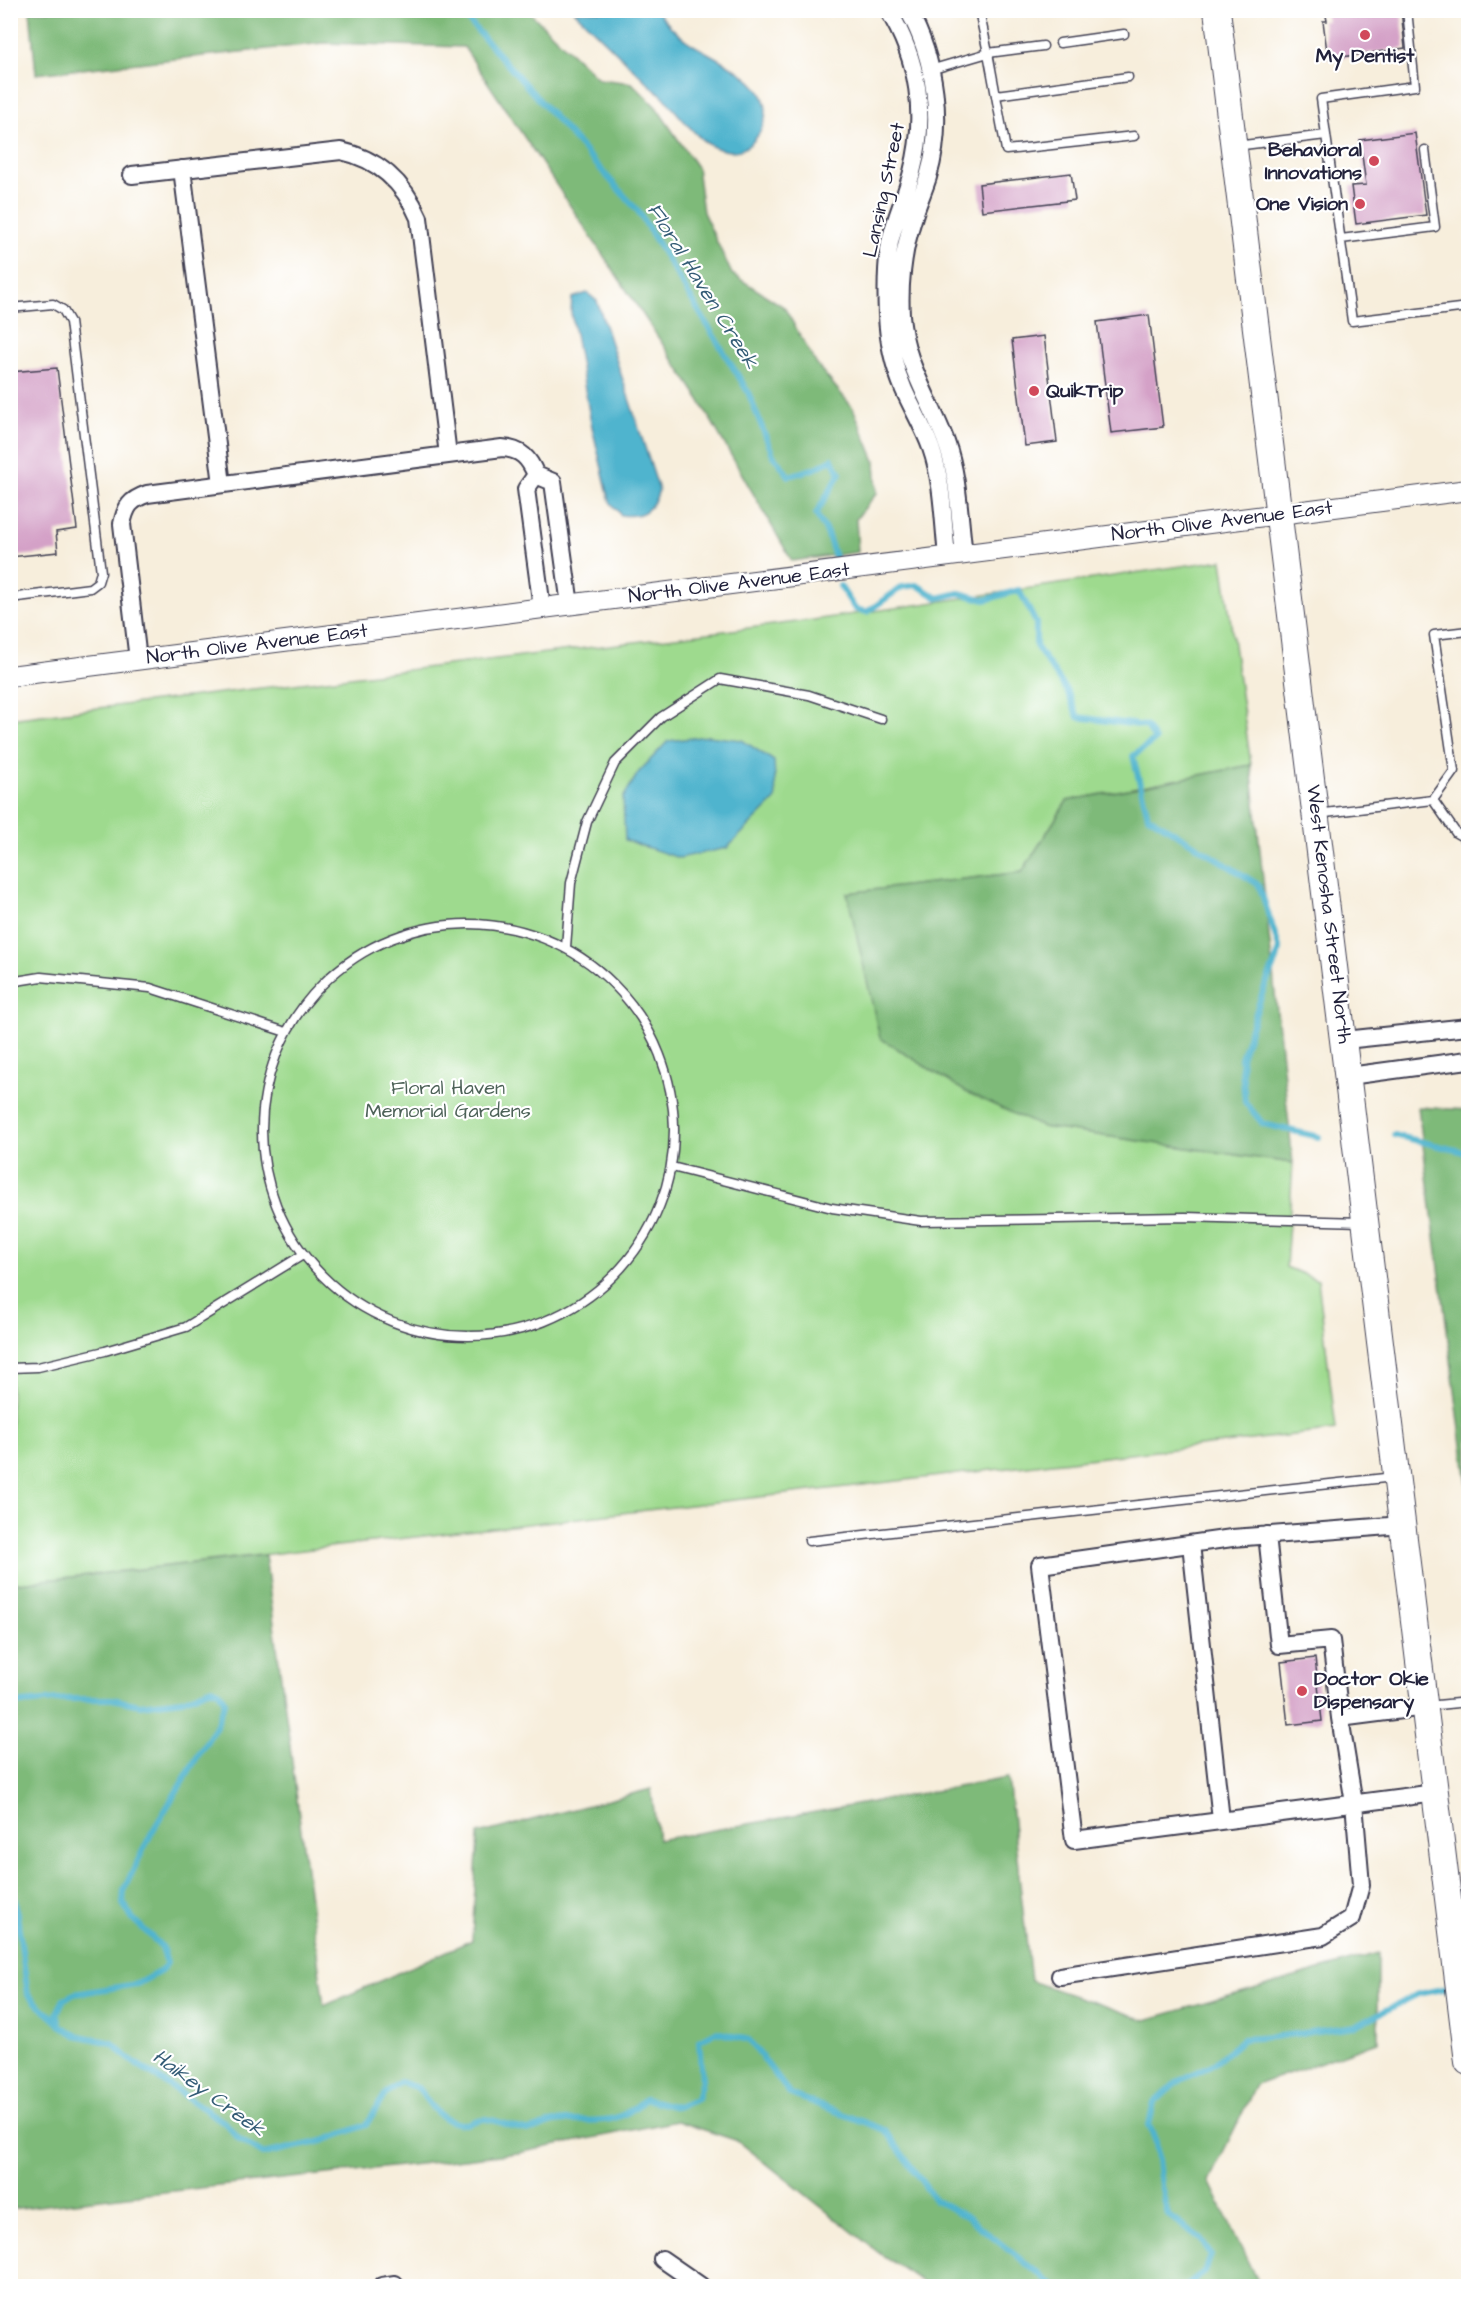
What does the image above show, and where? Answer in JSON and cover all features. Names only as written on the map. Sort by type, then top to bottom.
[{"type":"main road","name":"West Kenosha Street North","points":[[1217,10],[1468,2054]]},
{"type":"street","name":"Lansing Street","points":[[888,10],[901,31],[910,54],[922,72]]},
{"type":"street","name":"Lansing Street","points":[[908,10],[926,50],[919,93],[921,117],[919,142],[912,174],[890,242],[887,317],[892,352],[903,388],[932,450],[955,555]]},
{"type":"street","points":[[132,175],[340,151],[365,158],[392,176],[411,201],[420,226],[448,455]]},
{"type":"street","points":[[182,169],[222,484]]},
{"type":"street","points":[[138,660],[122,524],[127,506],[132,500],[147,494],[222,484],[502,448],[514,449],[531,463],[536,475],[553,482],[570,604]]},
{"type":"street","points":[[536,475],[526,489],[542,608]]},
{"type":"street","name":"North Olive Avenue East","points":[[10,676],[1468,490]]},
{"type":"street","points":[[531,527],[558,523]]},
{"type":"street","points":[[1345,1040],[1468,1027]]},
{"type":"street","points":[[1349,1076],[1468,1060]]},
{"type":"street","points":[[1402,1525],[1267,1535],[1040,1564],[1074,1840],[1436,1793]]},
{"type":"street","points":[[1060,1976],[1323,1936],[1352,1918],[1361,1885],[1354,1803],[1340,1718],[1331,1640],[1279,1645],[1267,1535]]},
{"type":"street","points":[[1191,1544],[1221,1820]]},
{"type":"street","points":[[1340,1718],[1425,1707]]},
{"type":"street","points":[[662,2259],[701,2286]]},
{"type":"lane","points":[[979,10],[1005,150],[1134,136]]},
{"type":"lane","points":[[1407,10],[1415,86],[1321,99],[1352,321],[1468,308]]},
{"type":"lane","points":[[1060,43],[1124,34]]},
{"type":"lane","points":[[922,72],[988,53],[1043,46]]},
{"type":"lane","points":[[996,95],[1128,77]]},
{"type":"lane","points":[[1235,146],[1326,135]]},
{"type":"lane","points":[[1341,239],[1435,227],[1425,150]]},
{"type":"lane","points":[[10,308],[53,304],[63,310],[70,322],[101,572],[98,582],[90,588],[10,598]]},
{"type":"lane","points":[[1317,814],[1432,800],[1454,771],[1434,635],[1468,631]]},
{"type":"lane","points":[[566,947],[571,883],[587,822],[615,763],[662,717],[720,679],[809,695],[881,719]]},
{"type":"lane","points":[[1432,800],[1456,833],[1468,840]]},
{"type":"lane","points":[[480,922],[525,930],[566,947],[618,987],[655,1040],[673,1102],[672,1167],[657,1217],[628,1262],[590,1299],[544,1324],[493,1337],[441,1336],[390,1323],[344,1297],[301,1256],[275,1205],[262,1144],[267,1081],[286,1032],[318,987],[352,958],[392,937],[436,925],[480,922]]},
{"type":"lane","points":[[10,982],[41,977],[150,988],[286,1032]]},
{"type":"lane","points":[[672,1167],[832,1208],[921,1221],[1185,1217],[1366,1222]]},
{"type":"lane","points":[[10,1368],[38,1367],[186,1328],[301,1256]]},
{"type":"lane","points":[[810,1541],[1397,1477]]},
{"type":"lane","points":[[1425,1707],[1468,1702]]},
{"type":"green space","points":[[30,11],[528,11],[599,79],[632,83],[656,107],[697,167],[703,212],[732,274],[784,307],[817,365],[853,408],[875,461],[877,493],[856,519],[858,552],[792,561],[694,391],[464,47],[323,43],[36,74]]},
{"type":"green space","name":"Floral Haven Memorial Gardens","points":[[1222,560],[1251,765],[1067,801],[1022,872],[847,893],[1042,1127],[1293,1163],[1286,1267],[1318,1280],[1336,1430],[11,1584],[10,719],[813,620]]},
{"type":"green space","points":[[1251,765],[1293,1163],[1042,1127],[966,1092],[880,1038],[847,893],[1022,872],[1067,801]]},
{"type":"green space","points":[[1418,1107],[1468,1110],[1468,1491]]},
{"type":"green space","points":[[265,1555],[324,2006],[472,1940],[478,1834],[651,1789],[658,1840],[1008,1778],[1031,1981],[1146,2020],[1378,1953],[1378,2042],[1256,2085],[1209,2181],[1259,2285],[929,2286],[879,2253],[738,2141],[677,2121],[518,2153],[11,2209],[11,1584]]},
{"type":"water","points":[[574,11],[657,11],[682,37],[738,71],[760,92],[765,104],[765,118],[757,136],[745,148],[736,151],[723,150],[709,145],[691,129],[663,95],[656,91]]},
{"type":"water","points":[[587,293],[597,301],[659,490],[650,507],[641,514],[621,515],[610,502],[591,423],[571,312],[572,298]]},
{"type":"water","points":[[708,736],[742,740],[774,761],[776,799],[727,848],[679,858],[625,840],[623,798],[638,773],[668,741]]},
{"type":"building","name":"My Dentist","points":[[1325,10],[1401,10],[1405,48],[1328,59],[1323,21],[1327,21]]},
{"type":"building","points":[[1415,133],[1426,215],[1356,224],[1351,186],[1366,185],[1360,140]]},
{"type":"building","points":[[1071,173],[1075,200],[982,211],[979,184]]},
{"type":"building","name":"QuikTrip","points":[[1149,315],[1163,427],[1111,433],[1097,322]]},
{"type":"building","name":"QuikTrip","points":[[1044,336],[1057,442],[1025,446],[1012,340]]},
{"type":"building","points":[[57,368],[77,529],[56,532],[58,552],[10,557],[10,372]]},
{"type":"building","name":"Doctor Okie Dispensary","points":[[1315,1658],[1322,1721],[1288,1725],[1281,1662]]},
{"type":"waterway","name":"Floral Haven Creek","points":[[459,10],[638,211],[748,392],[773,455],[789,476],[816,468],[832,459],[840,473],[816,514],[827,533],[836,560]]},
{"type":"waterway","name":"Floral Haven Creek","points":[[840,586],[855,609],[867,612],[902,587],[917,585],[938,598],[959,593],[985,600],[1019,590],[1036,623],[1036,646],[1067,691],[1078,717],[1146,726],[1155,740],[1133,756],[1148,816],[1259,885],[1280,950],[1263,991],[1241,1058],[1245,1102],[1263,1124],[1319,1137]]},
{"type":"waterway","name":"Floral Haven Creek","points":[[1394,1135],[1468,1153]]},
{"type":"waterway","name":"Haikey Creek","points":[[10,1704],[69,1699],[112,1699],[140,1705],[182,1700],[212,1688],[219,1691],[225,1702],[216,1726],[152,1832],[124,1889],[123,1904],[133,1919],[162,1947],[167,1963],[161,1971],[137,1984],[74,1994],[64,1999],[57,2013],[60,2025],[76,2035],[112,2043],[128,2058],[224,2122],[239,2139],[263,2154],[323,2141],[366,2125],[386,2093],[400,2082],[418,2088],[437,2112],[447,2120],[468,2124],[480,2119],[490,2119],[523,2130],[532,2130],[555,2122],[613,2119],[634,2109],[645,2099],[677,2107],[697,2099],[702,2080],[699,2041],[716,2032],[749,2040],[790,2094],[885,2130],[935,2200],[966,2216],[1054,2286]]},
{"type":"waterway","points":[[10,1900],[15,1900],[28,1995],[60,2024]]},
{"type":"waterway","name":"Haikey Creek","points":[[1186,2286],[1205,2272],[1211,2254],[1200,2238],[1168,2215],[1161,2186],[1156,2142],[1149,2125],[1154,2103],[1177,2082],[1214,2064],[1243,2039],[1355,2026],[1418,1994],[1452,1987]]},
{"type":"place","name":"My Dentist","points":[[1365,35]]},
{"type":"place","name":"Behavioral Innovations","points":[[1374,161]]},
{"type":"place","name":"One Vision","points":[[1360,204]]},
{"type":"place","name":"QuikTrip","points":[[1034,391]]},
{"type":"place","name":"Doctor Okie Dispensary","points":[[1302,1691]]}]
